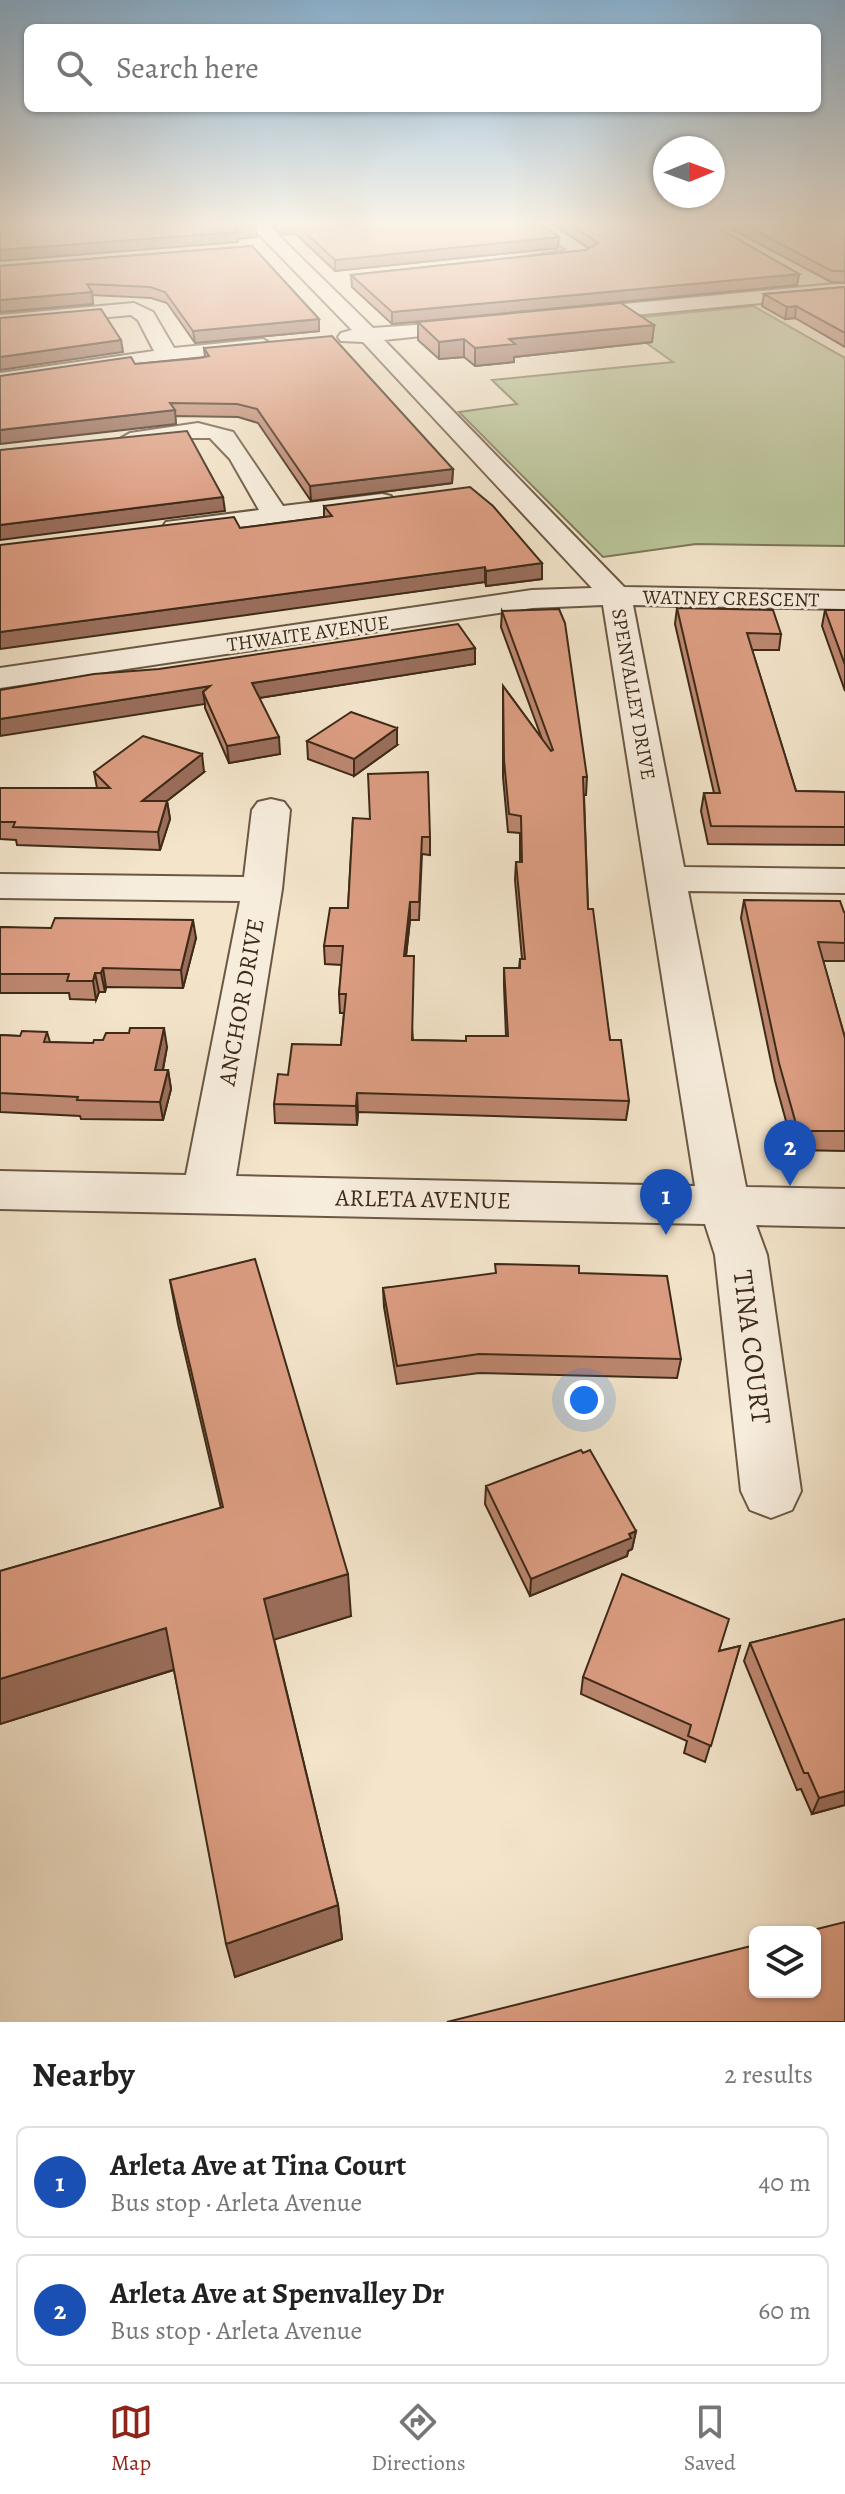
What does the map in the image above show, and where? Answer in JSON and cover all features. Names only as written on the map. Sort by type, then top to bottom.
[{"type":"street","points":[[0,321],[29,318]]},
{"type":"street","points":[[147,318],[167,355]]},
{"type":"street","name":"SPENVALLEY DRIVE","points":[[351,318],[498,488],[616,596],[724,1206]]},
{"type":"street","points":[[320,340],[493,323]]},
{"type":"street","points":[[0,380],[167,355],[289,343]]},
{"type":"street","points":[[106,442],[201,431],[218,433],[232,446],[275,515]]},
{"type":"street","points":[[153,531],[411,499]]},
{"type":"street","name":"WATNEY CRESCENT","points":[[616,596],[845,600]]},
{"type":"street","name":"THWAITE AVENUE","points":[[0,678],[532,599],[616,596]]},
{"type":"street","name":"ANCHOR DRIVE","points":[[208,1193],[262,889],[271,810]]},
{"type":"street","points":[[665,879],[845,881]]},
{"type":"street","points":[[0,886],[262,889]]},
{"type":"street","name":"ARLETA AVENUE","points":[[0,1190],[845,1208]]},
{"type":"street","name":"TINA COURT","points":[[724,1206],[741,1255],[771,1491]]},
{"type":"green space","points":[[775,318],[845,358],[845,546],[696,544],[603,557],[459,412],[517,404],[492,380],[673,362],[614,320]]},
{"type":"building","points":[[0,318],[107,318],[121,340],[0,357]]},
{"type":"building","points":[[184,318],[319,319],[193,331]]},
{"type":"building","points":[[457,318],[644,318],[654,325],[509,339],[515,344],[475,348],[464,339],[439,342],[418,322]]},
{"type":"building","points":[[818,318],[845,318],[845,333]]},
{"type":"building","points":[[332,336],[453,469],[310,486],[257,409],[237,404],[170,403],[175,410],[0,430],[0,376],[131,357],[135,364],[200,358],[209,356],[204,348]]},
{"type":"building","points":[[187,431],[223,497],[0,525],[0,450]]},
{"type":"building","points":[[470,487],[493,506],[542,563],[486,571],[485,567],[0,632],[0,545],[234,517],[240,528],[332,516],[324,506]]},
{"type":"building","points":[[677,608],[773,610],[781,634],[747,633],[796,791],[845,792],[845,827],[711,826],[704,793],[720,793]]},
{"type":"building","points":[[559,609],[565,623],[587,777],[583,777],[588,909],[593,909],[610,1040],[621,1040],[629,1101],[357,1093],[356,1106],[274,1104],[278,1074],[288,1075],[292,1044],[341,1045],[346,994],[339,994],[343,946],[324,946],[330,908],[348,908],[353,818],[370,819],[368,774],[428,772],[430,837],[422,837],[419,902],[410,902],[404,956],[414,956],[412,1040],[466,1041],[466,1036],[508,1036],[504,968],[520,968],[520,959],[525,959],[516,862],[522,862],[521,816],[509,814],[504,760],[503,686],[553,750],[502,611]]},
{"type":"building","points":[[825,610],[845,610],[845,665]]},
{"type":"building","points":[[458,624],[475,648],[252,683],[279,737],[227,746],[203,692],[210,686],[0,719],[0,690],[94,674],[159,669]]},
{"type":"building","points":[[351,712],[397,728],[354,759],[307,741]]},
{"type":"building","points":[[143,736],[202,754],[142,801],[167,801],[158,832],[13,827],[15,822],[0,822],[0,788],[110,788],[94,772]]},
{"type":"building","points":[[744,900],[840,901],[845,912],[845,943],[818,942],[845,1038],[845,1131],[798,1131],[779,1063]]},
{"type":"building","points":[[55,918],[193,920],[181,970],[103,968],[101,973],[95,973],[93,981],[67,981],[69,974],[0,974],[0,927],[51,928]]},
{"type":"building","points":[[130,1028],[164,1028],[155,1070],[168,1070],[160,1102],[77,1100],[78,1097],[0,1093],[0,1035],[20,1036],[22,1031],[47,1032],[44,1042],[93,1043],[94,1040],[103,1040],[106,1033],[129,1033]]},
{"type":"building","points":[[255,1259],[348,1574],[264,1599],[338,1905],[226,1944],[166,1628],[0,1679],[0,1571],[223,1507],[170,1280]]},
{"type":"building","points":[[495,1264],[579,1266],[579,1273],[667,1276],[681,1359],[479,1354],[397,1366],[383,1288],[496,1273]]},
{"type":"building","points":[[581,1450],[583,1453],[590,1450],[636,1531],[629,1534],[631,1538],[531,1579],[486,1486]]},
{"type":"building","points":[[622,1574],[729,1619],[719,1651],[740,1646],[711,1746],[688,1736],[691,1725],[583,1677]]},
{"type":"building","points":[[845,1619],[845,1791],[819,1798],[808,1773],[804,1773],[750,1643]]},
{"type":"building","points":[[845,1922],[845,2022],[447,2022],[749,1946],[749,1998],[821,1998],[821,1928]]},
{"type":"place","name":"Arleta Ave at Spenvalley Dr","points":[[790,1186]]},
{"type":"place","name":"Arleta Ave at Tina Court","points":[[666,1235]]}]
